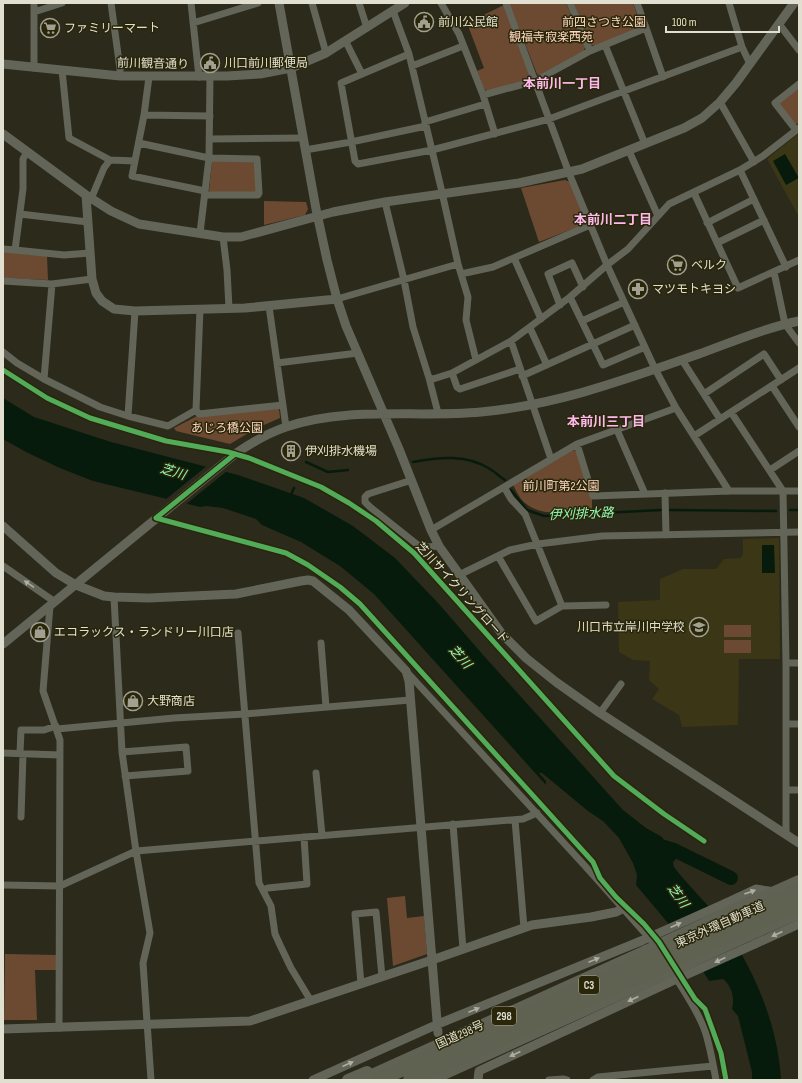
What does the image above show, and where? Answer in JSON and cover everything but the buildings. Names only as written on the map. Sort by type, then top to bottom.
[{"type":"highway","name":"国道298号","points":[[361,1080],[464,1033],[644,946],[729,907],[776,892],[799,881]]},
{"type":"highway","name":"東京外環自動車道","points":[[379,1080],[799,890]]},
{"type":"highway","name":"東京外環自動車道","points":[[410,1080],[799,904]]},
{"type":"highway","name":"298","points":[[430,1080],[550,1026],[665,979],[752,940],[799,913]]},
{"type":"highway","name":"298","points":[[443,1080],[550,1026]]},
{"type":"highway","name":"298","points":[[348,1080],[464,1033]]},
{"type":"street","points":[[34,3],[34,68]]},
{"type":"street","points":[[34,12],[62,3]]},
{"type":"street","points":[[111,3],[120,76]]},
{"type":"street","points":[[191,3],[199,77]]},
{"type":"street","points":[[193,23],[258,3]]},
{"type":"street","points":[[279,3],[305,150],[327,260],[337,299],[358,354],[439,546],[489,617],[513,646],[543,672],[600,712],[799,843]]},
{"type":"street","points":[[312,3],[326,53]]},
{"type":"street","points":[[359,3],[367,28]]},
{"type":"street","name":"前川観音通り","points":[[3,64],[120,76],[199,77],[254,75],[291,68],[326,53],[346,42],[406,3]]},
{"type":"street","points":[[441,3],[459,34],[483,95],[495,134]]},
{"type":"street","points":[[506,3],[569,173],[607,265],[655,369],[676,408],[729,491]]},
{"type":"street","points":[[570,3],[590,51]]},
{"type":"street","points":[[637,3],[663,77]]},
{"type":"street","points":[[729,3],[742,47],[750,64]]},
{"type":"street","points":[[3,134],[88,197],[111,211],[139,224],[223,237],[241,237],[318,216],[385,202],[519,183],[569,173],[684,128],[702,118],[720,102],[750,64],[794,3]]},
{"type":"street","points":[[393,11],[409,54],[443,194],[458,264],[468,297],[466,320],[476,360]]},
{"type":"street","points":[[778,24],[799,50]]},
{"type":"street","points":[[483,95],[535,80],[590,51],[646,28]]},
{"type":"street","points":[[346,42],[362,74]]},
{"type":"street","points":[[605,45],[645,144]]},
{"type":"street","points":[[412,66],[463,46]]},
{"type":"street","points":[[409,54],[342,83],[351,142],[355,161],[358,164],[432,150],[549,119],[742,47]]},
{"type":"street","points":[[62,70],[69,138],[110,160],[135,161]]},
{"type":"street","points":[[200,233],[209,158],[210,76]]},
{"type":"street","points":[[139,143],[209,158],[257,159],[259,193],[258,195],[205,193],[132,176],[144,115],[149,77]]},
{"type":"street","points":[[429,378],[433,379],[452,373],[511,342],[570,297],[628,249],[669,204],[694,193],[754,162],[798,129],[775,103],[799,84]]},
{"type":"street","points":[[720,102],[754,162]]},
{"type":"street","points":[[305,150],[351,142],[426,124],[485,104]]},
{"type":"street","points":[[144,115],[210,116]]},
{"type":"street","points":[[210,139],[303,138]]},
{"type":"street","points":[[629,150],[658,216]]},
{"type":"street","points":[[15,250],[24,189],[24,159],[27,152]]},
{"type":"street","points":[[110,160],[88,197],[88,222],[92,279],[96,293],[102,301],[114,309],[135,311],[229,308],[269,306],[337,299],[458,264]]},
{"type":"street","points":[[740,170],[786,267]]},
{"type":"street","points":[[694,193],[738,288],[799,260]]},
{"type":"street","points":[[708,222],[754,199]]},
{"type":"street","points":[[385,202],[404,280],[413,328],[429,378],[437,409],[436,414]]},
{"type":"street","points":[[20,214],[88,222]]},
{"type":"street","points":[[717,243],[764,220]]},
{"type":"street","points":[[461,274],[492,267],[590,225]]},
{"type":"street","points":[[223,237],[227,270],[229,308]]},
{"type":"street","points":[[3,249],[64,255],[90,253]]},
{"type":"street","points":[[514,258],[541,319]]},
{"type":"street","points":[[560,304],[548,274],[572,263],[583,286]]},
{"type":"street","points":[[774,272],[785,324],[799,343]]},
{"type":"street","points":[[3,281],[52,284],[92,279]]},
{"type":"street","points":[[44,379],[52,284]]},
{"type":"street","points":[[570,297],[594,343],[603,365],[645,347]]},
{"type":"street","points":[[582,321],[624,302]]},
{"type":"street","points":[[269,306],[286,427]]},
{"type":"street","points":[[200,309],[196,410],[199,414],[283,405]]},
{"type":"street","points":[[128,416],[135,311]]},
{"type":"street","points":[[3,644],[230,458],[260,439],[286,427],[315,420],[353,415],[481,412],[532,405],[564,398],[611,384],[785,324],[799,321]]},
{"type":"street","points":[[452,373],[457,387],[460,389],[547,365],[635,325]]},
{"type":"street","points":[[530,328],[547,365]]},
{"type":"street","points":[[511,342],[551,459]]},
{"type":"street","points":[[3,352],[17,363],[44,379],[100,407],[128,416],[168,426],[196,410]]},
{"type":"street","points":[[277,363],[358,354]]},
{"type":"street","points":[[704,394],[764,354],[781,380]]},
{"type":"street","points":[[682,360],[720,419]]},
{"type":"street","points":[[694,436],[799,368]]},
{"type":"street","points":[[772,386],[799,426]]},
{"type":"street","points":[[431,530],[577,444],[676,408]]},
{"type":"street","points":[[731,412],[783,491],[786,663],[786,834]]},
{"type":"street","points":[[617,430],[645,494]]},
{"type":"street","points":[[577,444],[593,496],[729,491],[799,491]]},
{"type":"street","points":[[770,470],[799,451]]},
{"type":"street","points":[[412,480],[368,494],[365,496],[365,502],[419,546],[439,546]]},
{"type":"street","points":[[504,487],[511,499],[525,514],[562,606]]},
{"type":"street","points":[[665,493],[666,535]]},
{"type":"street","points":[[3,526],[56,573],[76,585],[104,596],[149,598],[236,594],[301,581],[313,581],[349,610],[406,670],[654,944],[687,995],[704,1029],[716,1080]]},
{"type":"street","points":[[459,575],[510,550],[538,544],[602,536],[799,532]]},
{"type":"street","points":[[498,556],[536,621],[562,606],[606,605]]},
{"type":"street","points":[[3,566],[53,604]]},
{"type":"street","points":[[114,597],[122,752],[136,851],[150,933],[143,963],[151,1080]]},
{"type":"street","points":[[53,604],[43,691],[60,740],[59,1028]]},
{"type":"street","points":[[238,634],[259,883],[271,906],[275,934],[291,968],[311,1001]]},
{"type":"street","points":[[321,643],[326,707]]},
{"type":"street","points":[[786,663],[799,663]]},
{"type":"street","points":[[406,670],[409,681],[438,1029]]},
{"type":"street","points":[[600,712],[621,684]]},
{"type":"street","points":[[22,817],[21,730],[44,730],[56,727],[120,724],[189,717],[245,714],[410,700]]},
{"type":"street","points":[[786,724],[799,724]]},
{"type":"street","points":[[122,752],[186,747],[188,771],[125,776]]},
{"type":"street","points":[[3,753],[60,755]]},
{"type":"street","points":[[316,773],[322,835]]},
{"type":"street","points":[[787,790],[799,790]]},
{"type":"street","points":[[3,885],[60,886],[136,851],[515,820],[523,819],[537,813]]},
{"type":"street","points":[[515,820],[524,928]]},
{"type":"street","points":[[453,824],[464,949]]},
{"type":"street","points":[[263,890],[268,888],[307,884],[304,837]]},
{"type":"street","points":[[3,1029],[250,1021],[532,925],[591,917],[616,912],[622,909]]},
{"type":"street","points":[[361,984],[355,914],[376,912],[382,977]]},
{"type":"street","points":[[752,940],[799,924]]},
{"type":"street","points":[[313,1080],[644,946]]},
{"type":"street","points":[[478,1080],[479,1071],[665,979]]},
{"type":"street","points":[[593,1080],[598,1077],[713,1066]]},
{"type":"street","points":[[549,1080],[567,1080]]},
{"type":"shaded area","points":[[799,133],[799,217],[767,159]]},
{"type":"shaded area","name":"川口市立岸川中学校","points":[[779,538],[780,659],[739,659],[738,725],[682,727],[679,715],[652,699],[659,689],[649,680],[650,661],[633,660],[619,652],[618,602],[660,600],[660,579],[683,569],[716,569],[724,559],[741,558],[743,554],[743,539]]},
{"type":"green space","name":"観福寺寂楽西苑","points":[[509,3],[566,3],[585,47],[584,51],[539,75],[537,74]]},
{"type":"green space","name":"前四さつき公園","points":[[573,3],[633,3],[641,26],[639,29],[595,46],[591,45]]},
{"type":"green space","points":[[504,5],[530,76],[530,80],[488,91],[484,89],[477,71],[484,68],[467,23]]},
{"type":"green space","points":[[799,86],[799,123],[794,125],[778,103]]},
{"type":"green space","points":[[215,160],[252,161],[255,164],[258,190],[255,193],[211,193],[209,191],[212,162]]},
{"type":"green space","points":[[565,180],[570,182],[586,221],[585,224],[539,242],[521,188]]},
{"type":"green space","points":[[264,201],[306,202],[308,209],[305,215],[264,225]]},
{"type":"green space","points":[[3,251],[47,256],[48,280],[3,278]]},
{"type":"green space","name":"あじろ橋公園","points":[[279,408],[280,418],[257,428],[230,444],[176,431],[174,428],[197,416]]},
{"type":"green space","name":"前川町第2公園","points":[[573,450],[576,451],[592,499],[592,509],[554,513],[545,512],[528,505],[521,499],[513,485]]},
{"type":"green space","points":[[724,625],[751,625],[751,637],[724,637]]},
{"type":"green space","points":[[724,640],[751,640],[751,653],[724,653]]},
{"type":"green space","points":[[405,896],[407,918],[424,916],[427,954],[393,966],[387,898]]},
{"type":"green space","points":[[5,954],[57,955],[57,970],[35,970],[37,1020],[4,1020]]},
{"type":"water","points":[[785,154],[799,178],[786,185],[773,161]]},
{"type":"water","name":"芝川","points":[[3,398],[34,417],[111,442],[238,475],[304,498],[353,526],[395,558],[439,604],[623,810],[646,828],[662,837],[676,859],[673,862],[674,867],[714,913],[739,950],[750,970],[768,1013],[779,1058],[781,1080],[752,1080],[752,1072],[738,1016],[732,1009],[733,997],[729,985],[723,979],[709,981],[689,948],[636,885],[637,875],[633,863],[619,838],[603,821],[588,811],[542,773],[539,773],[546,781],[546,785],[374,594],[340,566],[301,542],[262,525],[256,519],[223,508],[206,506],[200,507],[93,481],[26,452],[3,439]]},
{"type":"water","points":[[762,545],[774,545],[775,573],[762,573]]},
{"type":"pier","points":[[208,465],[227,471],[185,505],[165,500]]},
{"type":"waterway","name":"伊刈排水路","points":[[413,462],[443,458],[462,459],[481,464],[505,480]]},
{"type":"waterway","name":"伊刈排水路","points":[[306,462],[328,472],[348,470]]},
{"type":"waterway","points":[[290,497],[294,488]]},
{"type":"waterway","name":"伊刈排水路","points":[[511,490],[527,510],[544,516],[661,510]]},
{"type":"waterway","name":"伊刈排水路","points":[[670,510],[776,511]]},
{"type":"waterway","name":"伊刈排水路","points":[[790,510],[799,510]]},
{"type":"waterway","points":[[651,843],[674,850],[731,878]]},
{"type":"cycle path","name":"芝川サイクリングロード","points":[[3,370],[47,398],[90,418],[166,441],[228,452],[249,458],[321,487],[376,521],[414,553],[614,776],[664,814],[704,841]]},
{"type":"cycle path","points":[[156,518],[235,454]]},
{"type":"cycle path","points":[[156,518],[286,553],[308,565],[340,587],[360,604],[593,862],[600,878],[659,942],[695,999],[705,1009],[721,1053],[726,1080]]},
{"type":"place","name":"前川公民館","points":[[424,22]]},
{"type":"place","name":"ファミリーマート","points":[[50,28]]},
{"type":"place","name":"川口前川郵便局","points":[[210,63]]},
{"type":"place","name":"ベルク","points":[[677,265]]},
{"type":"place","name":"マツモトキヨシ","points":[[638,289]]},
{"type":"place","name":"伊刈排水機場","points":[[291,451]]},
{"type":"place","name":"川口市立岸川中学校","points":[[699,627]]},
{"type":"place","name":"エコラックス・ランドリー川口店","points":[[40,632]]},
{"type":"place","name":"大野商店","points":[[133,701]]},
{"type":"district","name":"本前川一丁目","points":[[562,84]]},
{"type":"district","name":"本前川二丁目","points":[[613,220]]},
{"type":"district","name":"本前川三丁目","points":[[606,422]]}]
